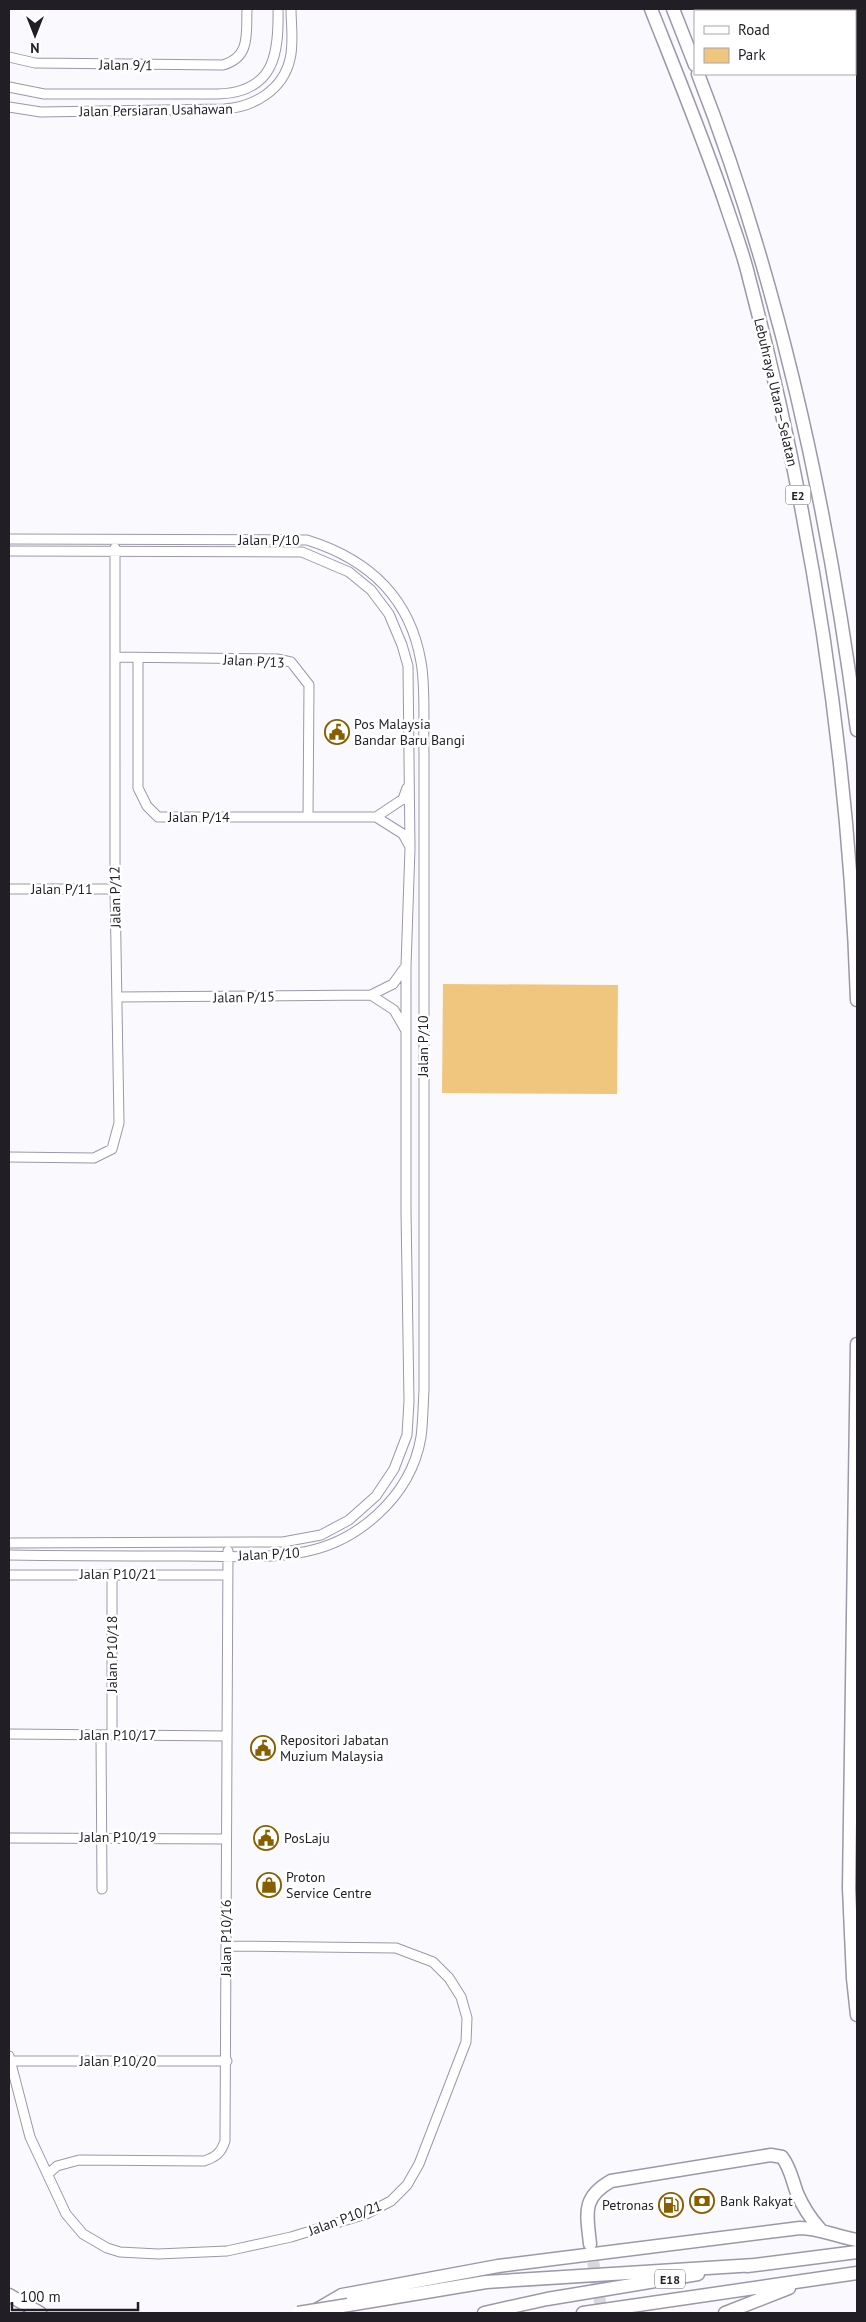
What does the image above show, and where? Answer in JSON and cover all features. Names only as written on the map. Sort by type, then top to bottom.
[{"type":"highway","name":"Lebuhraya Utara–Selatan","points":[[651,9],[705,143],[749,276],[792,460],[820,606],[847,818],[857,1000]]},
{"type":"highway","points":[[673,9],[694,62]]},
{"type":"highway","name":"Lebuhraya Utara–Selatan","points":[[698,75],[724,139],[765,272],[797,392],[839,600],[857,730]]},
{"type":"highway","points":[[857,1344],[849,1888],[853,1978],[857,2015]]},
{"type":"highway","points":[[590,2244],[586,2213],[590,2198],[598,2188],[611,2181],[771,2155],[782,2157],[790,2168],[809,2217],[820,2229]]},
{"type":"highway","points":[[312,2313],[342,2295],[498,2266],[796,2228],[820,2229],[841,2238],[857,2240]]},
{"type":"highway","name":"E18","points":[[484,2313],[547,2299],[755,2265],[857,2252]]},
{"type":"highway","points":[[298,2313],[486,2282],[755,2265]]},
{"type":"highway","name":"E18","points":[[583,2313],[857,2273]]},
{"type":"highway","points":[[725,2313],[808,2280]]},
{"type":"highway","points":[[9,2295],[40,2313]]},
{"type":"highway","points":[[619,2313],[645,2304]]},
{"type":"street","name":"Jalan 9/1","points":[[9,57],[35,63],[213,66],[233,62],[240,56],[246,39],[247,9]]},
{"type":"street","name":"Jalan Persiaran Usahawan","points":[[9,87],[44,94],[218,94],[240,91],[259,81],[273,62],[279,40],[278,9]]},
{"type":"street","name":"Jalan Persiaran Usahawan","points":[[9,107],[41,112],[243,107],[272,91],[286,69],[291,52],[291,9]]},
{"type":"street","name":"Jalan P/10","points":[[9,539],[307,540],[330,547],[358,562],[381,582],[401,605],[413,629],[421,663],[424,754],[424,1391],[421,1438],[409,1473],[394,1498],[372,1519],[344,1538],[314,1550],[295,1554],[228,1556],[9,1555]]},
{"type":"street","name":"Jalan P/12","points":[[9,1157],[94,1158],[112,1149],[119,1123],[115,889],[115,539]]},
{"type":"street","name":"Jalan P/10","points":[[9,552],[302,552],[349,572],[371,590],[389,614],[402,644],[408,666],[410,848],[406,966],[406,1211],[409,1401],[407,1435],[394,1469],[376,1496],[349,1520],[321,1535],[283,1542],[9,1543]]},
{"type":"street","name":"Jalan P/13","points":[[115,657],[277,659],[291,662],[309,685],[308,817]]},
{"type":"street","name":"Jalan P/14","points":[[138,658],[138,788],[147,806],[158,817],[376,817]]},
{"type":"street","points":[[409,783],[403,799],[376,817],[403,834],[410,848]]},
{"type":"street","name":"Jalan P/11","points":[[9,890],[115,889]]},
{"type":"street","name":"Jalan P/15","points":[[116,997],[371,995],[393,984],[406,966]]},
{"type":"street","points":[[371,995],[394,1010],[407,1034]]},
{"type":"street","name":"Jalan P10/16","points":[[48,2174],[57,2166],[79,2160],[204,2161],[215,2157],[221,2151],[226,2141],[228,1543]]},
{"type":"street","name":"Jalan P10/18","points":[[112,1574],[112,1734]]},
{"type":"street","name":"Jalan P10/21","points":[[9,1575],[228,1575]]},
{"type":"street","name":"Jalan P10/17","points":[[9,1734],[227,1736]]},
{"type":"street","points":[[101,1735],[102,1889]]},
{"type":"street","name":"Jalan P10/19","points":[[9,1838],[226,1838]]},
{"type":"street","name":"Jalan P10/21","points":[[9,2059],[30,2137],[66,2214],[74,2226],[83,2234],[107,2248],[120,2252],[158,2254],[227,2251],[291,2237],[366,2214],[392,2201],[407,2185],[419,2164],[466,2042],[467,2018],[463,2004],[449,1978],[433,1962],[396,1948],[226,1946]]},
{"type":"street","name":"Jalan P10/20","points":[[9,2059],[227,2061]]},
{"type":"green space","points":[[443,984],[618,985],[617,1094],[442,1093]]},
{"type":"tunnel","points":[[590,2244],[602,2313]]},
{"type":"place","name":"Pos Malaysia Bandar Baru Bangi","points":[[337,732]]},
{"type":"place","name":"Repositori Jabatan Muzium Malaysia","points":[[263,1748]]},
{"type":"place","name":"PosLaju","points":[[266,1838]]},
{"type":"place","name":"Proton Service Centre","points":[[269,1885]]},
{"type":"place","name":"Bank Rakyat","points":[[702,2201]]},
{"type":"place","name":"Petronas","points":[[671,2205]]}]
